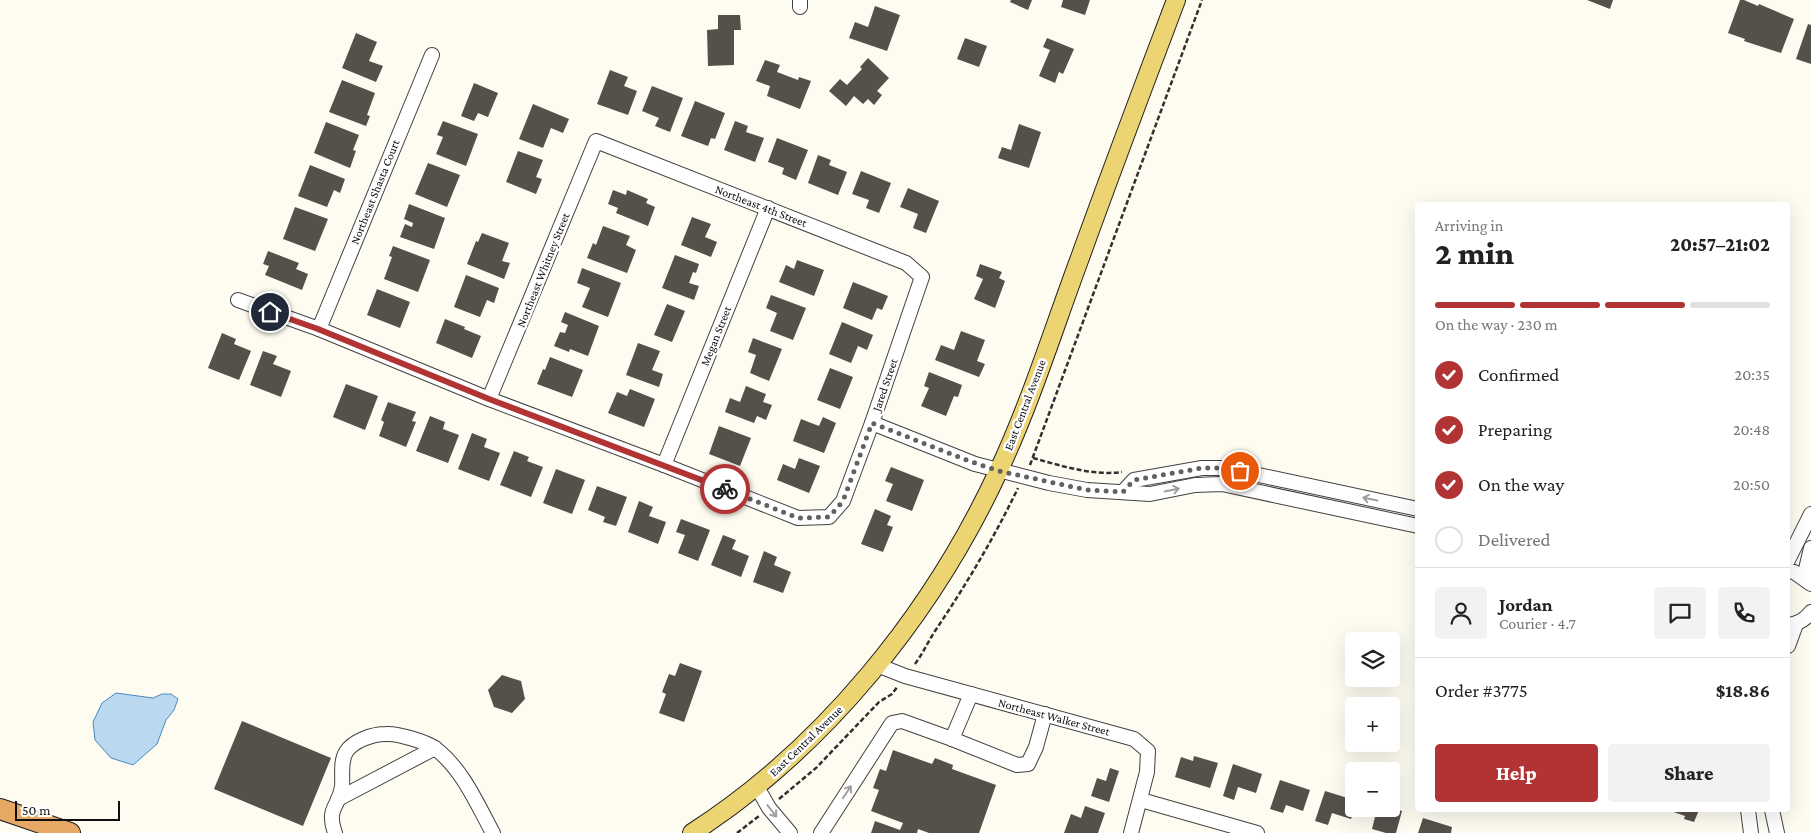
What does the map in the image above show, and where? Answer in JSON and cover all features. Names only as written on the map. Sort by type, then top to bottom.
[{"type":"highway","points":[[0,810],[70,833]]},
{"type":"main road","name":"East Central Avenue","points":[[692,833],[757,787],[841,707],[915,616],[960,545],[999,471],[1029,397],[1176,0]]},
{"type":"street","name":"Northeast Shasta Court","points":[[318,329],[432,55]]},
{"type":"street","name":"Northeast 4th Street","points":[[596,141],[906,263],[922,277]]},
{"type":"street","name":"Northeast Whitney Street","points":[[489,399],[596,141]]},
{"type":"street","name":"Megan Street","points":[[664,465],[768,208]]},
{"type":"street","name":"Jared Street","points":[[664,465],[798,518],[829,517],[843,501],[922,277]]},
{"type":"street","points":[[238,300],[318,329],[489,399],[664,465]]},
{"type":"street","points":[[872,423],[999,471],[1087,490],[1150,494],[1195,485],[1222,484],[1415,525]]},
{"type":"street","points":[[1123,492],[1134,480],[1202,468],[1226,468],[1415,508]]},
{"type":"street","points":[[1790,556],[1811,514]]},
{"type":"street","points":[[1809,582],[1806,570],[1811,548]]},
{"type":"street","points":[[1790,571],[1809,582]]},
{"type":"street","points":[[1790,642],[1802,620]]},
{"type":"street","name":"Northeast Walker Street","points":[[877,665],[905,676],[1134,739],[1148,751],[1147,772],[1131,833]]},
{"type":"street","points":[[952,740],[971,694]]},
{"type":"street","points":[[821,833],[892,723],[902,722],[1017,765],[1028,764],[1036,747],[1045,714]]},
{"type":"street","points":[[335,833],[331,815],[342,787],[344,754],[349,748],[363,739],[386,734],[414,739],[435,748],[461,774],[493,833]]},
{"type":"street","points":[[338,799],[435,748]]},
{"type":"street","points":[[757,787],[769,808],[790,833]]},
{"type":"street","points":[[1141,800],[1257,833]]},
{"type":"street","points":[[1748,812],[1751,833]]},
{"type":"street","points":[[1772,812],[1777,833]]},
{"type":"water","points":[[116,693],[153,698],[162,694],[171,694],[178,699],[174,710],[166,720],[157,744],[133,765],[111,758],[95,740],[93,722],[102,703]]},
{"type":"building","points":[[1011,0],[1032,0],[1028,10],[1010,2]]},
{"type":"building","points":[[1063,0],[1090,0],[1085,15],[1061,7]]},
{"type":"building","points":[[1587,0],[1613,0],[1610,9]]},
{"type":"building","points":[[1740,0],[1758,6],[1759,4],[1794,19],[1781,53],[1744,41],[1745,39],[1728,33]]},
{"type":"building","points":[[875,6],[900,15],[887,51],[849,38],[855,22],[868,27]]},
{"type":"building","points":[[718,15],[740,15],[741,30],[734,30],[734,65],[708,66],[707,30],[718,29]]},
{"type":"building","points":[[1808,24],[1811,25],[1811,64],[1796,59]]},
{"type":"building","points":[[356,33],[377,42],[369,61],[383,66],[376,82],[342,68]]},
{"type":"building","points":[[965,38],[987,46],[979,67],[957,59]]},
{"type":"building","points":[[1047,38],[1074,49],[1063,74],[1059,72],[1055,83],[1039,76],[1050,50],[1043,47]]},
{"type":"building","points":[[868,58],[889,78],[877,91],[882,95],[874,105],[868,99],[863,104],[854,96],[846,106],[829,91],[840,79],[847,85],[862,69],[860,67]]},
{"type":"building","points":[[765,60],[780,65],[777,72],[798,80],[799,77],[811,81],[800,109],[767,96],[770,86],[756,81]]},
{"type":"building","points":[[610,70],[628,77],[624,86],[637,91],[628,115],[597,104]]},
{"type":"building","points":[[342,80],[375,93],[367,115],[370,116],[366,126],[329,112]]},
{"type":"building","points":[[474,83],[498,93],[488,117],[478,113],[474,121],[461,116]]},
{"type":"building","points":[[652,86],[683,98],[670,132],[655,126],[659,118],[642,111]]},
{"type":"building","points":[[695,101],[725,113],[715,139],[711,138],[708,146],[681,136]]},
{"type":"building","points":[[533,104],[569,119],[563,133],[551,128],[543,148],[519,139]]},
{"type":"building","points":[[443,121],[478,134],[466,166],[436,154],[443,137],[437,135]]},
{"type":"building","points":[[735,121],[748,126],[746,132],[764,138],[755,162],[724,150]]},
{"type":"building","points":[[326,122],[359,135],[353,150],[356,151],[350,168],[314,153]]},
{"type":"building","points":[[1019,124],[1041,132],[1029,168],[998,158],[1002,147],[1011,150]]},
{"type":"building","points":[[777,138],[808,150],[796,180],[782,174],[784,168],[768,162]]},
{"type":"building","points":[[518,151],[543,160],[536,177],[542,179],[536,194],[506,182]]},
{"type":"building","points":[[818,155],[831,160],[829,165],[847,172],[838,195],[808,183]]},
{"type":"building","points":[[428,163],[460,175],[447,207],[415,194]]},
{"type":"building","points":[[310,165],[345,179],[340,193],[334,190],[327,207],[298,196]]},
{"type":"building","points":[[861,171],[891,183],[879,213],[866,208],[869,200],[852,194]]},
{"type":"building","points":[[908,188],[939,201],[926,233],[913,228],[918,214],[900,207]]},
{"type":"building","points":[[613,190],[626,195],[627,190],[648,199],[646,203],[655,207],[648,226],[616,213],[618,208],[608,204]]},
{"type":"building","points":[[409,204],[445,218],[434,249],[400,237],[405,224],[412,227],[413,223],[404,219]]},
{"type":"building","points":[[295,207],[328,219],[315,251],[283,239]]},
{"type":"building","points":[[692,217],[711,224],[705,237],[717,242],[711,257],[681,245]]},
{"type":"building","points":[[603,226],[630,236],[626,245],[636,250],[627,273],[587,258],[593,243],[596,245]]},
{"type":"building","points":[[482,233],[509,243],[502,261],[510,263],[504,279],[467,264],[476,241],[478,242]]},
{"type":"building","points":[[393,246],[430,260],[418,292],[384,279],[392,257],[389,256]]},
{"type":"building","points":[[268,251],[299,263],[296,269],[308,274],[302,290],[265,275],[269,266],[263,264]]},
{"type":"building","points":[[675,255],[699,264],[696,273],[693,272],[689,283],[699,286],[694,300],[662,288]]},
{"type":"building","points":[[797,260],[824,270],[814,296],[779,282],[786,265],[794,269]]},
{"type":"building","points":[[980,264],[1002,272],[999,278],[1005,281],[995,308],[974,299],[983,279],[976,276]]},
{"type":"building","points":[[582,268],[621,283],[608,317],[582,307],[590,288],[577,283]]},
{"type":"building","points":[[466,275],[499,288],[494,303],[487,300],[480,317],[454,307]]},
{"type":"building","points":[[853,282],[888,296],[882,310],[877,308],[872,320],[843,308]]},
{"type":"building","points":[[377,289],[410,302],[400,328],[367,315]]},
{"type":"building","points":[[771,295],[806,308],[793,340],[770,331],[777,313],[766,308]]},
{"type":"building","points":[[667,304],[685,311],[672,342],[654,335]]},
{"type":"building","points":[[565,312],[599,326],[588,356],[570,349],[569,352],[554,346],[560,332],[565,333],[568,325],[561,322]]},
{"type":"building","points":[[445,319],[481,336],[472,358],[436,343]]},
{"type":"building","points":[[842,322],[873,335],[867,350],[858,346],[851,363],[829,354]]},
{"type":"building","points":[[961,331],[985,340],[977,361],[985,364],[979,377],[935,360],[941,345],[954,350]]},
{"type":"building","points":[[222,333],[236,339],[234,344],[251,351],[239,380],[208,368]]},
{"type":"building","points":[[753,338],[782,349],[769,381],[750,373],[756,355],[748,352]]},
{"type":"building","points":[[638,343],[660,351],[652,370],[663,374],[659,387],[626,375]]},
{"type":"building","points":[[263,351],[277,356],[273,364],[291,371],[281,397],[250,385]]},
{"type":"building","points":[[550,357],[583,370],[572,397],[537,384]]},
{"type":"building","points":[[830,368],[853,377],[840,409],[817,400]]},
{"type":"building","points":[[929,372],[962,385],[958,397],[954,396],[946,416],[921,406],[929,388],[924,386]]},
{"type":"building","points":[[346,384],[378,396],[365,430],[333,417]]},
{"type":"building","points":[[746,386],[766,394],[763,402],[772,405],[766,420],[757,416],[754,423],[725,412],[730,398],[740,402]]},
{"type":"building","points":[[630,389],[655,399],[644,427],[608,413],[617,392],[627,396]]},
{"type":"building","points":[[388,402],[416,412],[412,421],[416,422],[406,447],[379,436],[384,422],[381,420]]},
{"type":"building","points":[[430,416],[445,422],[443,429],[459,435],[448,463],[416,451]]},
{"type":"building","points":[[823,417],[836,423],[824,453],[793,441],[801,419],[819,426]]},
{"type":"building","points":[[719,426],[751,438],[740,466],[709,454]]},
{"type":"building","points":[[472,433],[487,439],[484,447],[500,453],[489,481],[458,469]]},
{"type":"building","points":[[514,451],[529,457],[527,461],[543,467],[531,497],[500,485]]},
{"type":"building","points":[[799,458],[820,466],[809,493],[777,480],[783,464],[795,469]]},
{"type":"building","points":[[891,467],[924,480],[912,511],[886,501],[893,484],[885,481]]},
{"type":"building","points":[[556,469],[585,480],[572,514],[543,503]]},
{"type":"building","points":[[597,486],[627,497],[616,526],[603,522],[605,517],[588,510]]},
{"type":"building","points":[[639,501],[653,507],[649,516],[666,522],[658,544],[628,532]]},
{"type":"building","points":[[875,509],[891,516],[887,525],[893,527],[883,552],[861,544]]},
{"type":"building","points":[[681,519],[710,530],[698,561],[678,553],[685,535],[676,532]]},
{"type":"building","points":[[723,535],[736,540],[732,549],[749,556],[741,577],[711,565]]},
{"type":"building","points":[[764,551],[777,557],[774,565],[791,572],[783,593],[753,582]]},
{"type":"building","points":[[680,663],[702,671],[684,722],[659,713],[666,694],[662,692],[669,674],[675,676]]},
{"type":"building","points":[[502,675],[521,681],[525,699],[512,713],[494,707],[488,690]]},
{"type":"building","points":[[242,721],[331,758],[303,826],[214,789]]},
{"type":"building","points":[[893,750],[932,764],[935,758],[953,765],[952,769],[996,785],[979,833],[929,833],[918,829],[917,833],[871,833],[875,821],[900,830],[903,823],[871,811],[879,790],[873,788],[880,769],[886,771]]},
{"type":"building","points":[[1194,756],[1218,763],[1210,788],[1175,777],[1181,757],[1193,761]]},
{"type":"building","points":[[1233,764],[1262,774],[1256,793],[1238,787],[1234,800],[1223,796]]},
{"type":"building","points":[[1110,768],[1119,771],[1109,802],[1091,796],[1097,778],[1106,781]]},
{"type":"building","points":[[1280,780],[1310,790],[1303,811],[1286,805],[1283,813],[1270,809]]},
{"type":"building","points":[[1325,791],[1345,797],[1345,817],[1352,817],[1351,819],[1332,813],[1328,825],[1315,821]]},
{"type":"building","points":[[1085,806],[1105,813],[1098,833],[1064,833],[1071,814],[1081,818]]},
{"type":"building","points":[[1400,810],[1402,811],[1396,833],[1386,833],[1372,829],[1375,817],[1400,817]]},
{"type":"building","points":[[1674,812],[1698,812],[1694,822],[1684,819],[1685,816]]},
{"type":"building","points":[[1423,818],[1452,827],[1451,833],[1418,833]]},
{"type":"way so far","points":[[725,489],[798,518],[829,517],[843,501],[872,423],[975,464],[1049,483],[1087,490],[1123,492],[1134,480],[1202,468],[1226,468],[1240,471]]},
{"type":"route","points":[[270,312],[318,329],[489,399],[725,489]]}]
